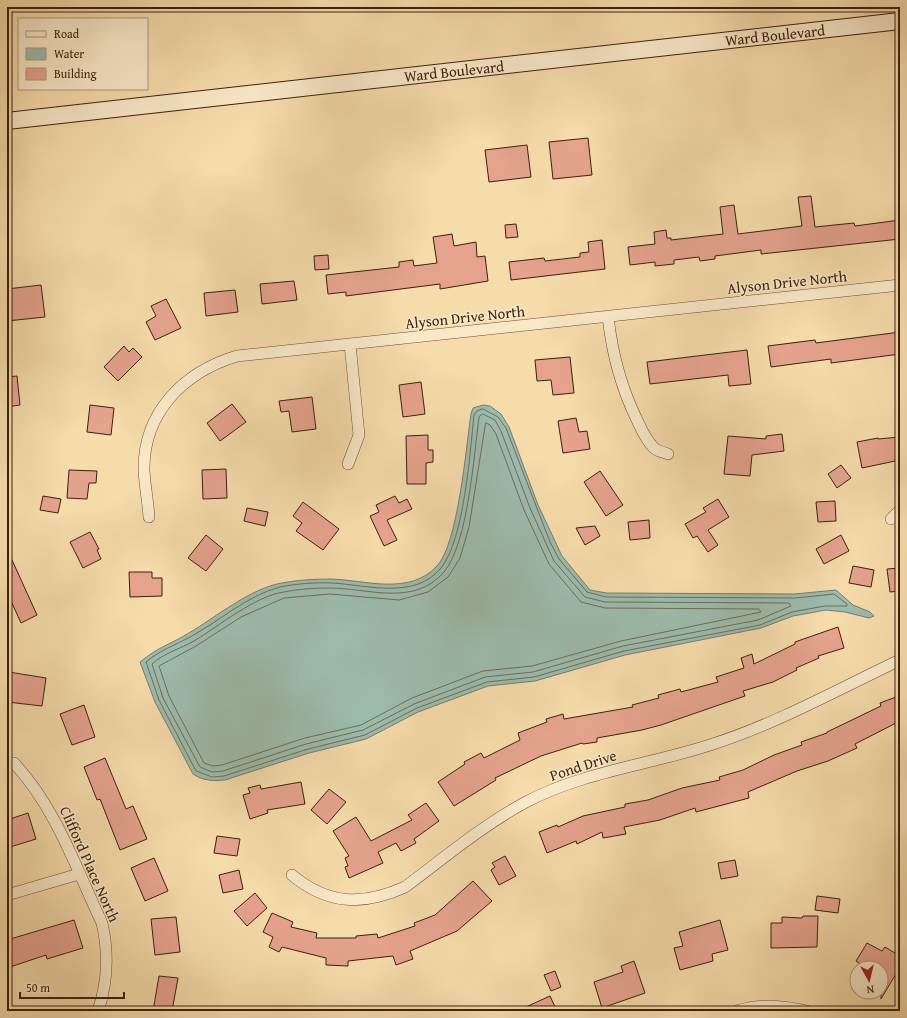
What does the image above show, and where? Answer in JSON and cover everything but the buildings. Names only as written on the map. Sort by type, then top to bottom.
[{"type":"main road","name":"Ward Boulevard","points":[[7,121],[900,21]]},
{"type":"street","name":"Alyson Drive North","points":[[149,517],[144,471],[146,451],[152,429],[162,408],[172,394],[185,382],[202,370],[220,361],[237,356],[900,284]]},
{"type":"street","points":[[608,316],[612,346],[619,378],[630,407],[644,435],[654,449],[668,454]]},
{"type":"street","points":[[348,464],[359,435],[350,344]]},
{"type":"street","points":[[891,519],[900,510]]},
{"type":"street","name":"Pond Drive","points":[[292,876],[306,887],[319,894],[339,899],[357,900],[389,895],[405,888],[495,820],[526,802],[558,787],[587,777],[668,758],[714,744],[761,726],[900,660]]},
{"type":"street","name":"Clifford Place North","points":[[14,763],[27,777],[49,809],[102,923],[107,942],[108,963],[106,986],[98,1011]]},
{"type":"street","points":[[7,895],[79,874]]},
{"type":"street","points":[[737,1011],[765,1006],[788,1007],[807,1011]]},
{"type":"water","points":[[483,405],[490,406],[501,414],[509,427],[538,505],[562,556],[590,590],[606,593],[795,594],[836,590],[853,605],[870,612],[874,616],[869,618],[845,612],[826,610],[793,616],[761,628],[625,655],[535,681],[488,686],[418,712],[366,739],[309,753],[225,780],[208,780],[193,774],[155,702],[140,662],[234,604],[270,586],[294,581],[324,579],[400,584],[414,581],[426,575],[437,566],[444,555],[450,538],[456,517],[464,471],[471,414],[473,408]]}]
